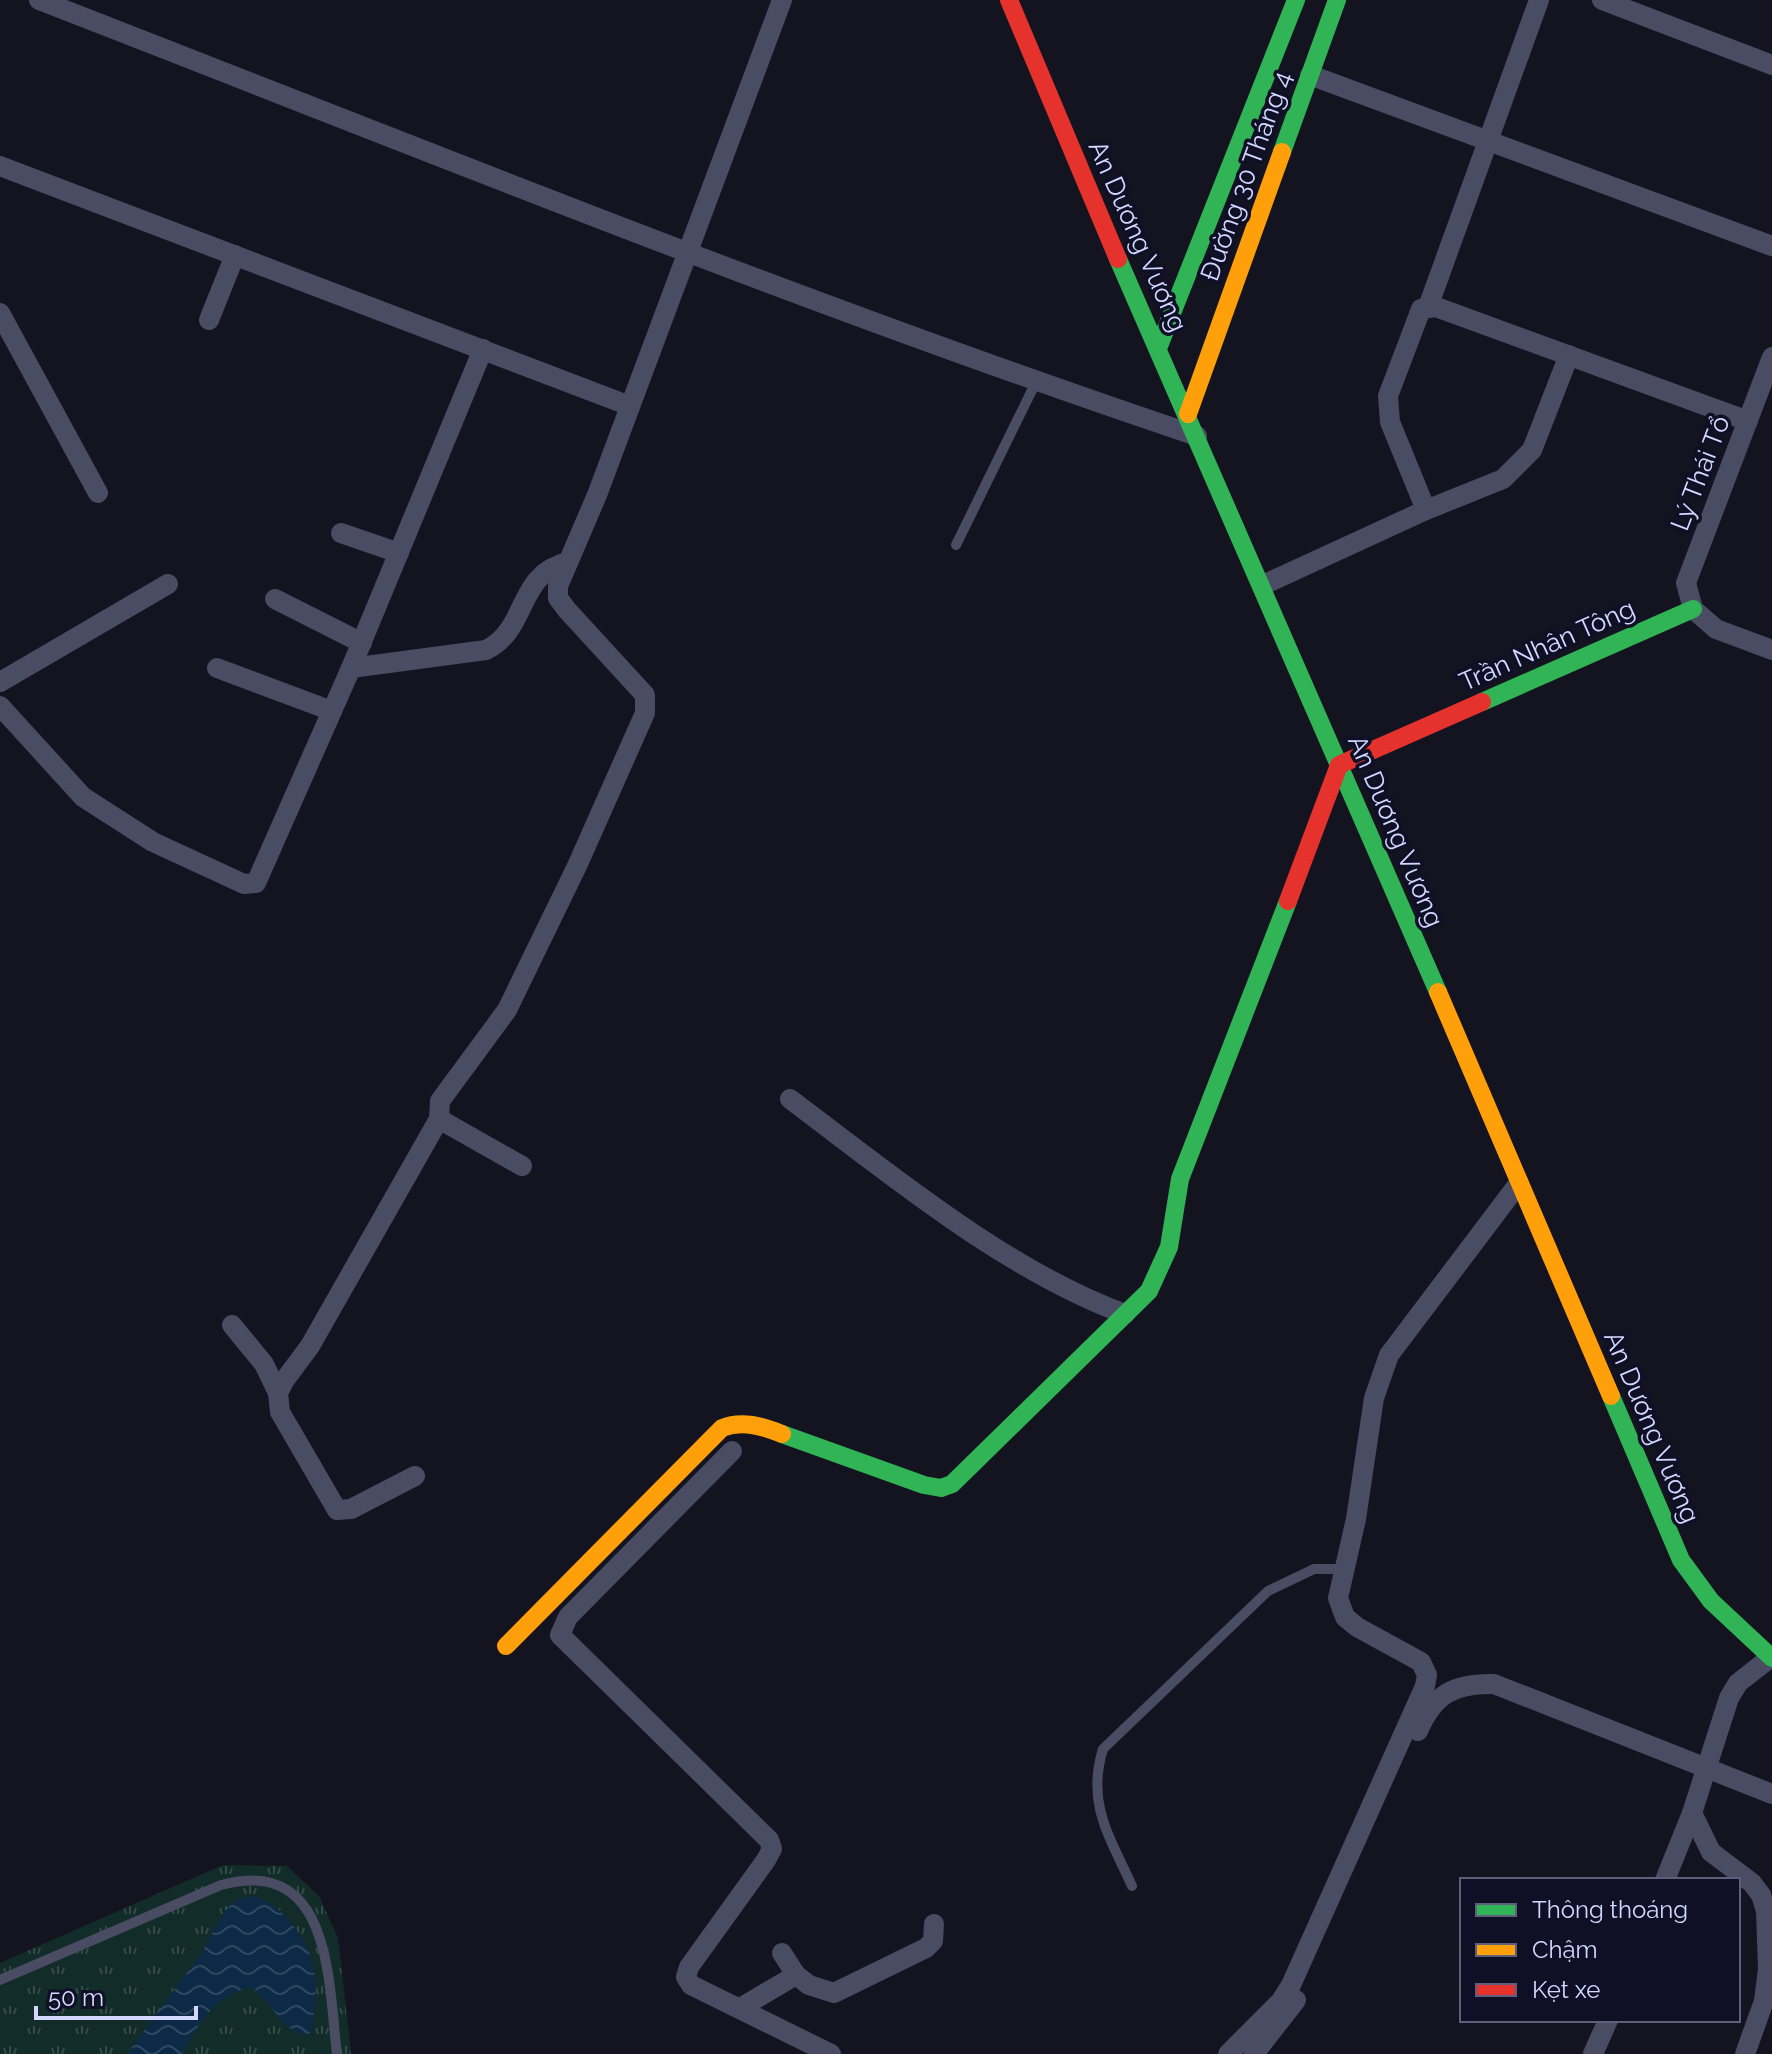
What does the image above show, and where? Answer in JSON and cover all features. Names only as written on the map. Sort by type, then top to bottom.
[{"type":"street","points":[[39,0],[690,252],[1036,382],[1197,436]]},
{"type":"street","points":[[278,1393],[310,1346],[439,1119],[440,1101],[507,1010],[577,866],[648,703],[645,695],[558,598],[558,586],[690,252],[782,0]]},
{"type":"street","name":"An Dương Vương","points":[[1009,0],[1089,194],[1263,585],[1681,1560],[1711,1601],[1771,1658]]},
{"type":"street","name":"Đường 30 Tháng 4","points":[[1159,346],[1296,0]]},
{"type":"street","name":"Đường 30 Tháng 4","points":[[1188,414],[1337,0]]},
{"type":"street","points":[[1428,307],[1539,0]]},
{"type":"street","points":[[1602,0],[1772,65]]},
{"type":"street","points":[[1310,75],[1772,246]]},
{"type":"street","points":[[0,166],[630,406]]},
{"type":"street","points":[[209,320],[235,255]]},
{"type":"street","points":[[1426,510],[1390,422],[1388,396],[1421,309],[1428,307],[1436,307],[1748,421]]},
{"type":"street","points":[[0,313],[98,493]]},
{"type":"street","points":[[0,706],[83,797],[153,842],[250,885],[260,879],[362,643],[483,349]]},
{"type":"street","points":[[1263,585],[1426,510],[1503,479],[1532,450],[1569,355]]},
{"type":"street","name":"Lý Thái Tổ","points":[[1693,609],[1686,583],[1772,357]]},
{"type":"street","points":[[341,533],[399,553]]},
{"type":"street","points":[[351,668],[486,650],[507,636],[542,572],[568,562]]},
{"type":"street","points":[[0,682],[168,584]]},
{"type":"street","points":[[275,599],[362,643]]},
{"type":"street","points":[[1693,609],[1716,629],[1772,650]]},
{"type":"street","name":"Trần Nhân Tông","points":[[1339,765],[1693,609]]},
{"type":"street","points":[[217,668],[332,711]]},
{"type":"street","points":[[506,1646],[722,1428],[734,1423],[761,1426],[941,1488],[952,1484],[1149,1291],[1169,1247],[1180,1179],[1226,1068],[1339,765]]},
{"type":"street","points":[[790,1099],[933,1206],[1057,1281],[1125,1314]]},
{"type":"street","points":[[439,1119],[522,1166]]},
{"type":"street","points":[[1228,2054],[1281,2001],[1296,1976],[1425,1686],[1427,1675],[1421,1662],[1345,1617],[1338,1598],[1356,1519],[1374,1398],[1389,1355],[1519,1183]]},
{"type":"street","points":[[232,1325],[264,1364],[278,1393],[280,1412],[337,1510],[351,1509],[415,1476]]},
{"type":"street","points":[[732,1451],[568,1617],[560,1635],[769,1840],[772,1849],[766,1860],[689,1967],[686,1977],[691,1985],[831,2054]]},
{"type":"street","points":[[1666,1878],[1692,1813],[1729,1698],[1738,1683],[1771,1658]]},
{"type":"street","points":[[1254,2054],[1292,2007],[1312,1972],[1422,1722],[1437,1699],[1468,1683],[1494,1684],[1772,1794]]},
{"type":"street","points":[[1692,1813],[1711,1852],[1752,1883],[1761,1895],[1766,1911],[1768,1969],[1764,2001],[1745,2054]]},
{"type":"street","points":[[782,1953],[796,1975],[809,1985],[834,1993],[926,1948],[933,1941],[934,1924]]},
{"type":"street","points":[[740,2008],[796,1975]]},
{"type":"street","points":[[1593,2054],[1607,2022]]},
{"type":"lane","points":[[956,545],[1036,382]]},
{"type":"lane","points":[[1132,1886],[1097,1807],[1096,1773],[1103,1749],[1268,1591],[1314,1569],[1343,1569]]},
{"type":"lane","points":[[0,1980],[221,1885],[240,1880],[274,1883],[301,1899],[321,1935],[337,2054]]},
{"type":"green space","points":[[223,1865],[287,1866],[319,1896],[338,1938],[351,2054],[0,2054],[0,1963]]},
{"type":"water","points":[[252,1896],[263,1899],[283,1914],[306,1946],[316,1984],[311,2032],[305,2036],[288,2027],[249,1987],[225,1999],[208,2013],[182,2054],[127,2054],[200,1955],[226,1909],[238,1899]]},
{"type":"traffic: fast","points":[[1159,346],[1296,0]]},
{"type":"traffic: fast","points":[[1282,152],[1337,0]]},
{"type":"traffic: fast","points":[[1118,259],[1438,992]]},
{"type":"traffic: fast","points":[[1482,702],[1693,609]]},
{"type":"traffic: fast","points":[[782,1434],[924,1485],[941,1488],[952,1484],[1149,1291],[1169,1247],[1180,1179],[1288,901]]},
{"type":"traffic: fast","points":[[1611,1396],[1681,1560],[1711,1601],[1772,1658]]},
{"type":"traffic: slow","points":[[1188,414],[1282,152]]},
{"type":"traffic: slow","points":[[1438,992],[1611,1396]]},
{"type":"traffic: slow","points":[[506,1646],[722,1428],[737,1424],[752,1425],[782,1434]]},
{"type":"traffic: jam","points":[[1009,0],[1118,259]]},
{"type":"traffic: jam","points":[[1288,901],[1339,765],[1482,702]]}]
